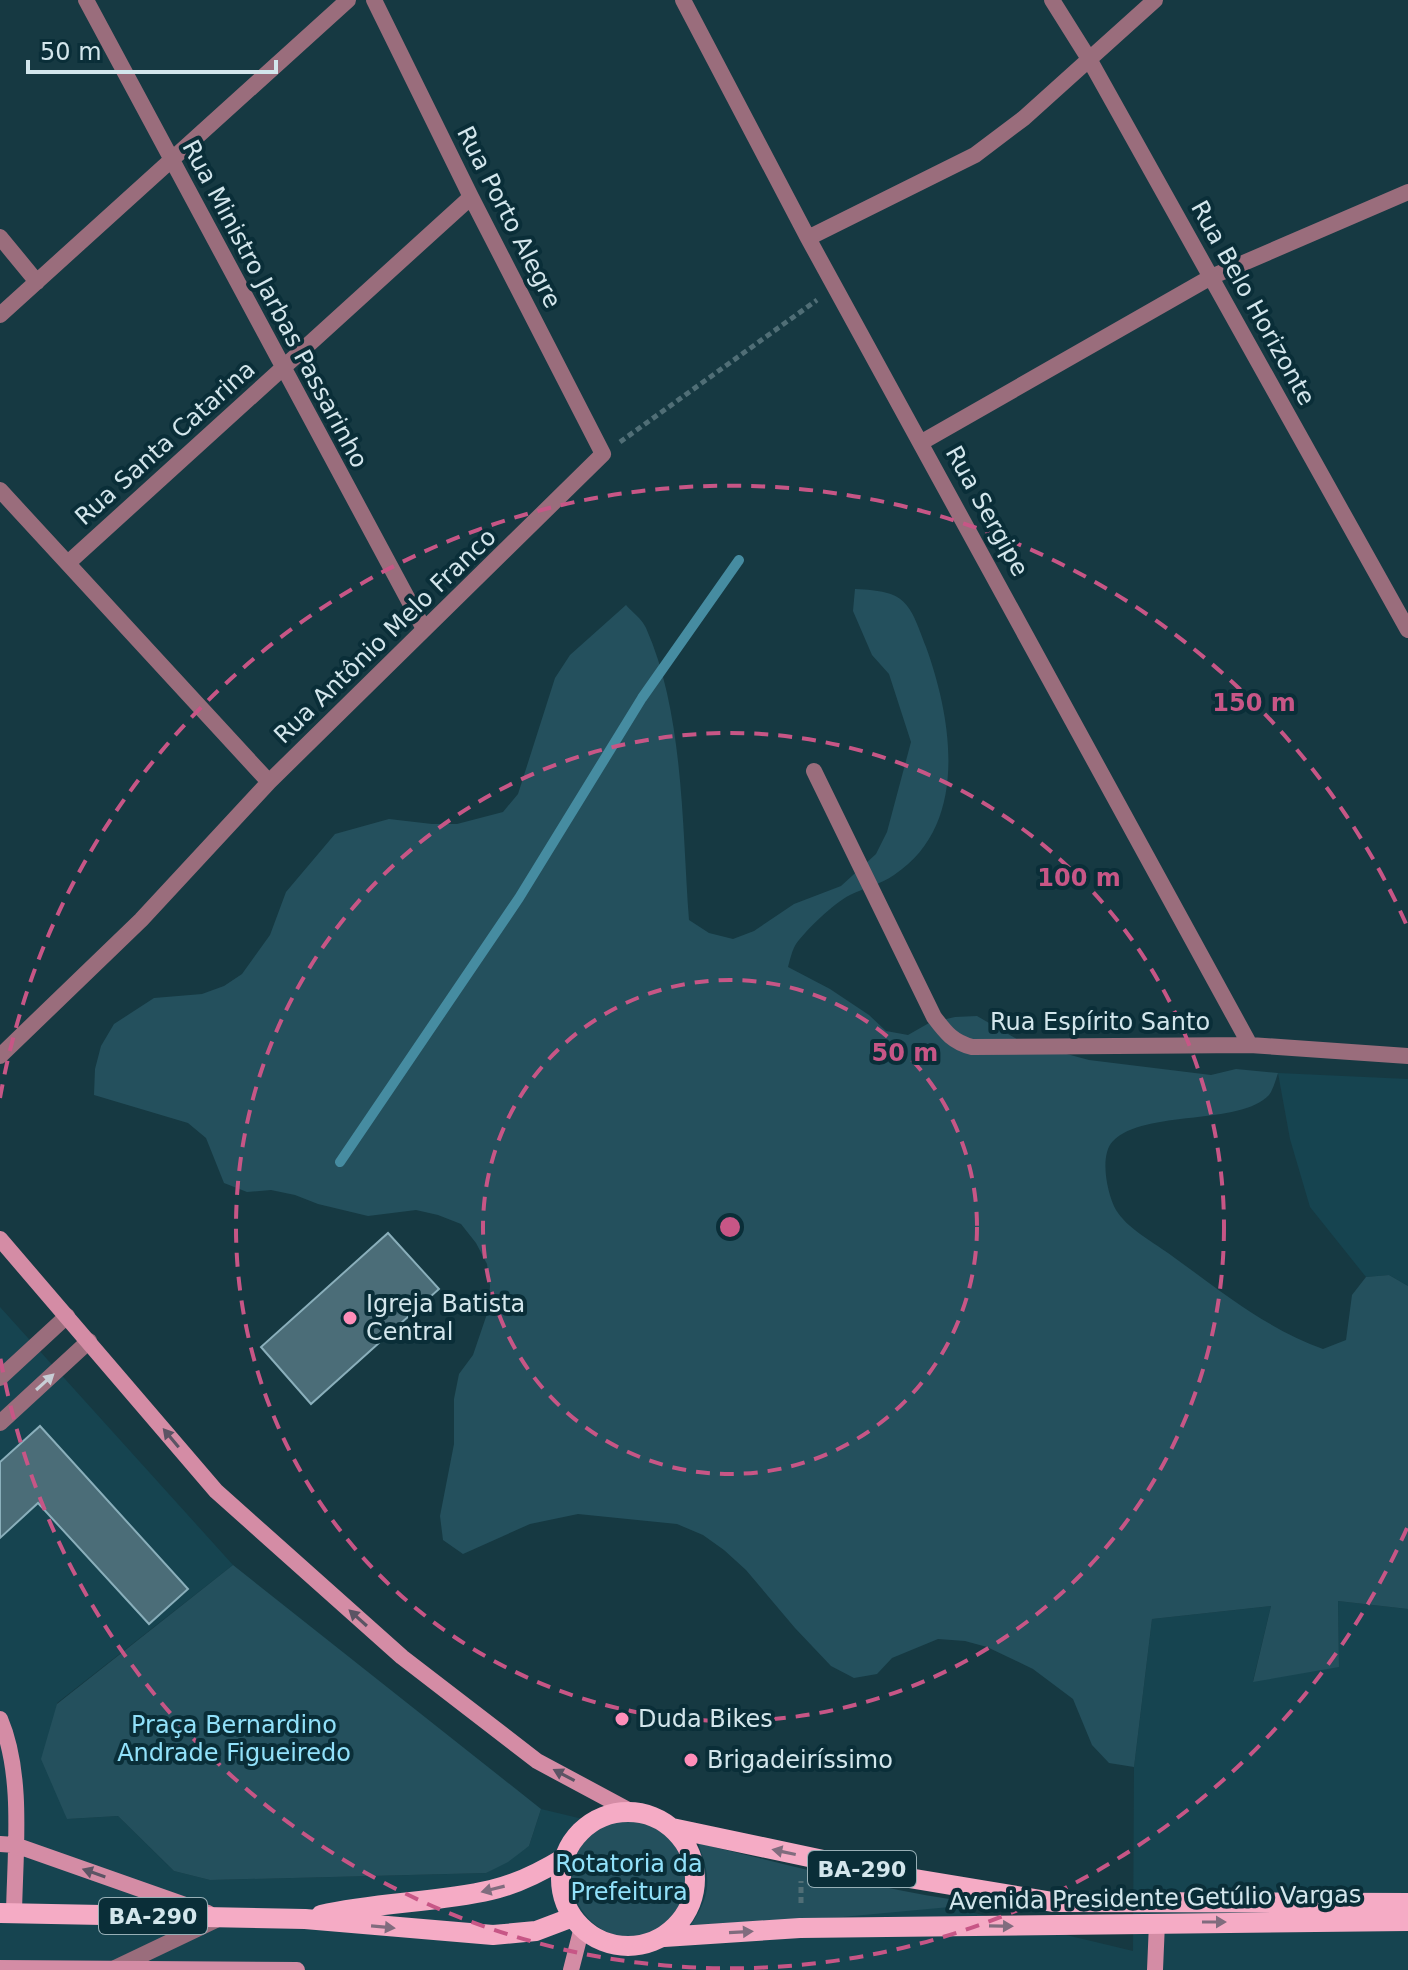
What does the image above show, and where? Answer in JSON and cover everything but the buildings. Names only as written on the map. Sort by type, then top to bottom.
[{"type":"main road","points":[[632,1812],[653,1817],[672,1828],[688,1847],[696,1871],[694,1897],[683,1919],[664,1937],[640,1945],[608,1943],[578,1922],[564,1899],[561,1879],[564,1858],[574,1839],[590,1824],[610,1814],[632,1812]]},
{"type":"main road","name":"Avenida Presidente Getúlio Vargas","points":[[672,1828],[970,1890],[1053,1902],[1408,1903]]},
{"type":"main road","name":"BA-290","points":[[305,1919],[347,1909],[492,1890],[529,1878],[564,1858]]},
{"type":"main road","name":"BA-290","points":[[7,1913],[305,1919],[493,1935],[536,1931],[578,1922]]},
{"type":"main road","name":"Avenida Presidente Getúlio Vargas","points":[[664,1937],[800,1928],[1408,1921]]},
{"type":"street","name":"Rua Ministro Jarbas Passarinho","points":[[86,0],[424,629]]},
{"type":"street","points":[[0,315],[348,0]]},
{"type":"street","name":"Rua Porto Alegre","points":[[374,0],[603,454]]},
{"type":"street","name":"Rua Sergipe","points":[[683,0],[808,238],[1250,1045]]},
{"type":"street","name":"Rua Belo Horizonte","points":[[1052,0],[1089,59],[1408,630]]},
{"type":"street","points":[[808,238],[975,155],[1024,118],[1155,0]]},
{"type":"street","points":[[922,442],[1211,277],[1408,192]]},
{"type":"street","name":"Rua Santa Catarina","points":[[68,563],[471,197]]},
{"type":"street","points":[[0,237],[37,282]]},
{"type":"street","name":"Rua Antônio Melo Franco","points":[[0,1056],[141,920],[269,782],[603,454]]},
{"type":"street","points":[[0,490],[269,782]]},
{"type":"street","name":"Rua Espírito Santo","points":[[814,771],[934,1017],[950,1039],[972,1047],[1250,1045],[1408,1056]]},
{"type":"street","points":[[0,1239],[216,1491],[402,1657],[537,1761],[632,1812]]},
{"type":"street","points":[[0,1378],[67,1316]]},
{"type":"street","points":[[0,1423],[89,1341]]},
{"type":"street","points":[[0,1719],[9,1741],[16,1815],[7,1844],[7,1913]]},
{"type":"street","points":[[7,1844],[221,1918]]},
{"type":"street","points":[[113,1969],[221,1918]]},
{"type":"street","points":[[571,1970],[578,1922]]},
{"type":"street","points":[[1155,1970],[1157,1923]]},
{"type":"street","points":[[11,1969],[297,1970]]},
{"type":"path","points":[[603,454],[835,287]]},
{"type":"path","points":[[800,1928],[802,1856]]},
{"type":"shaded area","points":[[1278,1073],[1408,1079],[1408,1286],[1389,1275],[1366,1277],[1310,1207],[1290,1139]]},
{"type":"shaded area","points":[[0,1307],[233,1565],[57,1703],[67,1819],[118,1816],[174,1871],[210,1880],[486,1873],[529,1846],[541,1809],[1133,1951],[1134,1767],[1152,1619],[1271,1606],[1253,1681],[1339,1666],[1338,1601],[1408,1609],[1408,1970],[0,1970]]},
{"type":"green space","points":[[855,589],[895,596],[910,609],[915,619],[943,706],[948,769],[944,800],[935,828],[918,854],[884,881],[843,899],[813,924],[796,944],[788,967],[830,989],[869,1015],[886,1031],[908,1035],[929,1023],[977,1016],[1022,1042],[1089,1060],[1211,1075],[1236,1069],[1278,1073],[1269,1095],[1255,1105],[1237,1111],[1147,1125],[1128,1131],[1113,1141],[1105,1165],[1107,1185],[1116,1210],[1140,1234],[1242,1307],[1302,1341],[1323,1349],[1346,1340],[1352,1295],[1366,1277],[1389,1275],[1408,1286],[1408,1609],[1338,1601],[1339,1667],[1253,1682],[1271,1606],[1152,1619],[1134,1767],[1109,1763],[1092,1745],[1073,1699],[1033,1669],[987,1647],[938,1639],[892,1658],[877,1674],[854,1678],[831,1666],[746,1570],[703,1535],[677,1524],[578,1514],[530,1524],[463,1554],[443,1540],[440,1516],[454,1444],[454,1399],[459,1374],[473,1355],[488,1311],[490,1286],[487,1264],[461,1224],[416,1210],[368,1216],[271,1190],[247,1192],[224,1183],[206,1138],[188,1123],[94,1095],[95,1069],[101,1046],[114,1024],[154,998],[202,994],[224,986],[242,974],[270,935],[286,892],[335,834],[389,819],[457,824],[503,812],[518,794],[555,678],[570,655],[626,605],[646,628],[668,697],[679,771],[689,920],[709,933],[733,939],[754,931],[794,904],[841,886],[876,854],[887,832],[911,742],[889,674],[872,655],[853,611]]},
{"type":"green space","name":"Praça Bernardino Andrade Figueiredo","points":[[233,1565],[541,1809],[529,1846],[486,1873],[210,1880],[174,1871],[118,1816],[67,1819],[41,1759],[57,1704]]},
{"type":"green space","name":"Rotatoria da Prefeitura","points":[[624,1821],[660,1830],[680,1854],[691,1878],[682,1904],[671,1922],[649,1934],[629,1937],[611,1934],[583,1912],[575,1896],[572,1879],[574,1861],[587,1837],[600,1826]]},
{"type":"green space","points":[[698,1843],[874,1885],[982,1904],[842,1917],[691,1925],[703,1904],[707,1885]]},
{"type":"waterway","points":[[340,1162],[519,898],[642,698],[739,560]]},
{"type":"place","name":"Igreja Batista Central","points":[[350,1318]]},
{"type":"place","name":"Duda Bikes","points":[[622,1719]]},
{"type":"place","name":"Brigadeiríssimo","points":[[691,1760]]}]
